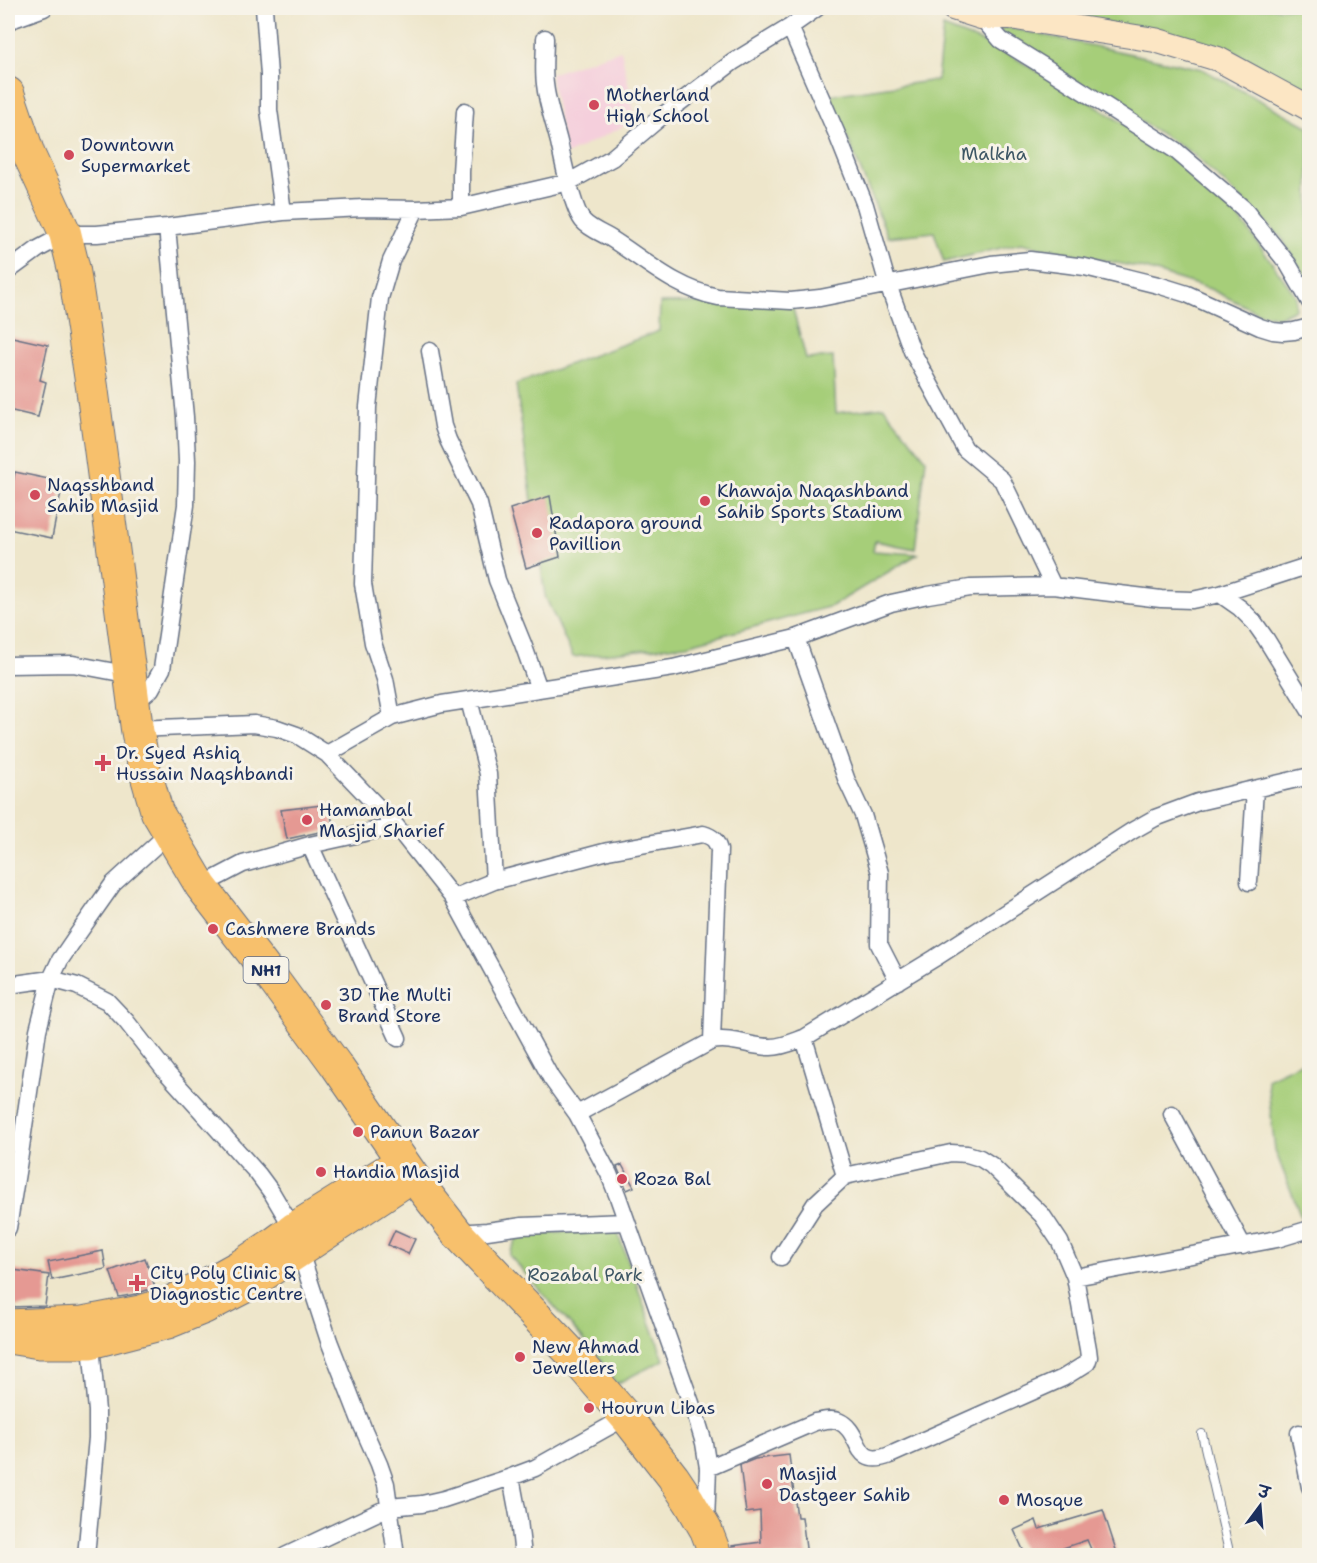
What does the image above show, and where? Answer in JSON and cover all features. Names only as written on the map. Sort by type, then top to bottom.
[{"type":"highway","name":"NH1","points":[[8,93],[59,238],[74,270],[134,702],[144,767],[157,812],[201,886],[336,1065],[407,1168],[457,1233],[570,1352],[626,1418],[689,1501],[711,1543]]},
{"type":"highway","name":"NH1","points":[[8,152],[34,210],[59,238]]},
{"type":"main road","points":[[8,1323],[82,1320],[140,1309],[171,1299],[240,1263],[292,1227],[407,1168]]},
{"type":"main road","points":[[8,1340],[39,1344],[91,1345],[168,1325],[205,1310],[248,1288],[300,1252],[407,1168]]},
{"type":"street","points":[[8,21],[44,8]]},
{"type":"street","points":[[264,8],[269,110],[282,212]]},
{"type":"street","points":[[8,271],[38,249],[59,238],[282,212],[461,207],[569,182],[612,158],[662,116],[733,62],[817,8]]},
{"type":"street","points":[[953,8],[981,17],[1010,17],[1155,40],[1218,59],[1310,109]]},
{"type":"street","points":[[981,17],[1001,40],[1175,150],[1243,208],[1288,264],[1310,302]]},
{"type":"street","points":[[790,27],[865,205],[888,285],[912,351],[965,449],[1002,480],[1053,586]]},
{"type":"street","points":[[545,38],[544,82],[576,207],[584,222],[687,288],[706,295],[791,301],[820,298],[991,264],[1030,260],[1085,267],[1158,285],[1187,294],[1260,327],[1283,332],[1310,327]]},
{"type":"street","points":[[461,207],[465,111]]},
{"type":"street","points":[[392,717],[385,680],[373,643],[363,584],[368,407],[380,298],[391,261],[417,209]]},
{"type":"street","points":[[134,702],[151,689],[162,669],[186,505],[185,417],[167,227]]},
{"type":"street","points":[[430,351],[443,426],[479,504],[498,580],[539,688]]},
{"type":"street","points":[[327,754],[392,717],[442,704],[673,668],[796,638],[891,603],[918,597],[970,588],[1053,586],[1161,599],[1192,600],[1220,594],[1310,564]]},
{"type":"street","points":[[1220,594],[1240,608],[1254,622],[1310,711]]},
{"type":"street","points":[[796,638],[847,781],[863,815],[880,873],[879,944],[898,981]]},
{"type":"street","points":[[8,665],[73,664],[134,702],[277,728],[297,735],[327,754],[396,826],[453,898],[551,1078],[577,1114],[609,1174],[704,1443],[708,1468],[711,1543]]},
{"type":"street","points":[[469,700],[488,774],[494,881]]},
{"type":"street","points":[[577,1114],[712,1041],[730,1039],[771,1047],[782,1046],[804,1038],[1155,818],[1198,802],[1310,776]]},
{"type":"street","points":[[1249,882],[1255,789]]},
{"type":"street","points":[[201,886],[243,864],[310,845],[396,826]]},
{"type":"street","points":[[8,1228],[38,1030],[51,979],[60,960],[113,884],[169,833]]},
{"type":"street","points":[[453,898],[494,881],[608,851],[703,834],[714,838],[719,849],[712,1041]]},
{"type":"street","points":[[310,845],[398,1038]]},
{"type":"street","points":[[8,985],[51,979],[77,986],[107,1001],[272,1193],[292,1227],[329,1341],[363,1428],[380,1464],[386,1484],[396,1556]]},
{"type":"street","points":[[804,1038],[845,1176]]},
{"type":"street","points":[[1172,1114],[1243,1246]]},
{"type":"street","points":[[708,1468],[815,1422],[829,1420],[838,1421],[847,1428],[863,1454],[879,1459],[1064,1378],[1087,1364],[1089,1357],[1075,1277],[1060,1242],[1042,1215],[991,1165],[980,1158],[951,1153],[845,1176],[815,1204],[781,1257]]},
{"type":"street","points":[[457,1233],[522,1226],[627,1222]]},
{"type":"street","points":[[1075,1277],[1243,1246],[1310,1229]]},
{"type":"street","points":[[86,1556],[97,1438],[91,1345]]},
{"type":"street","points":[[285,1556],[389,1507],[444,1499],[534,1468],[626,1418]]},
{"type":"street","points":[[1299,1433],[1310,1487]]},
{"type":"street","points":[[511,1477],[523,1556]]},
{"type":"lane","points":[[1202,1434],[1230,1556]]},
{"type":"shaded area","name":"Motherland High School","points":[[621,50],[636,120],[566,155],[550,74]]},
{"type":"green space","points":[[1026,8],[1309,8],[1309,101],[1233,51]]},
{"type":"green space","points":[[995,25],[1202,69],[1309,127],[1309,283],[1281,237],[1192,153],[1012,42]]},
{"type":"green space","name":"Malkha","points":[[943,27],[998,48],[1164,149],[1236,213],[1296,296],[1295,309],[1279,317],[1259,313],[1210,289],[1146,269],[1021,243],[944,262],[934,232],[888,237],[830,95],[937,80]]},
{"type":"green space","name":"Khawaja Naqashband Sahib Sports Stadium","points":[[791,301],[806,359],[833,357],[836,413],[884,407],[926,459],[915,549],[875,541],[873,551],[918,554],[832,606],[686,645],[573,657],[545,596],[516,384],[659,331],[660,303]]},
{"type":"green space","points":[[1309,1059],[1309,1237],[1275,1150],[1267,1079]]},
{"type":"green space","name":"Rozabal Park","points":[[616,1228],[664,1360],[616,1384],[598,1356],[509,1255],[518,1236]]},
{"type":"building","points":[[8,336],[48,345],[40,380],[46,382],[38,417],[8,410]]},
{"type":"building","name":"Naqsshband Sahib Masjid","points":[[15,472],[63,482],[52,538],[8,529],[8,508]]},
{"type":"building","name":"Radapora ground Pavillion","points":[[550,496],[560,557],[526,568],[510,509]]},
{"type":"building","name":"Hamambal Masjid Sharief","points":[[330,804],[333,829],[287,839],[281,810]]},
{"type":"building","points":[[622,1165],[634,1187],[627,1190],[617,1167]]},
{"type":"building","points":[[395,1230],[415,1239],[408,1254],[388,1245]]},
{"type":"building","points":[[103,1251],[106,1269],[52,1280],[48,1262]]},
{"type":"building","points":[[145,1258],[155,1287],[119,1297],[110,1271]]},
{"type":"building","points":[[13,1270],[49,1275],[45,1306],[9,1307]]},
{"type":"building","points":[[789,1455],[797,1517],[802,1517],[807,1556],[734,1556],[732,1546],[761,1542],[760,1511],[746,1513],[740,1465],[755,1459]]},
{"type":"building","points":[[1103,1510],[1118,1556],[1094,1556],[1087,1540],[1040,1556],[1026,1556],[1014,1530],[1036,1520],[1039,1529]]},
{"type":"place","name":"Motherland High School","points":[[594,105]]},
{"type":"place","name":"Downtown Supermarket","points":[[69,155]]},
{"type":"place","name":"Naqsshband Sahib Masjid","points":[[35,495]]},
{"type":"place","name":"Khawaja Naqashband Sahib Sports Stadium","points":[[705,501]]},
{"type":"place","name":"Radapora ground Pavillion","points":[[537,533]]},
{"type":"place","name":"Dr. Syed Ashiq Hussain Naqshbandi","points":[[103,763]]},
{"type":"place","name":"Hamambal Masjid Sharief","points":[[307,820]]},
{"type":"place","name":"Cashmere Brands","points":[[213,929]]},
{"type":"place","name":"3D The Multi Brand Store","points":[[326,1005]]},
{"type":"place","name":"Panun Bazar","points":[[358,1132]]},
{"type":"place","name":"Handia Masjid","points":[[321,1172]]},
{"type":"place","name":"Roza Bal","points":[[622,1179]]},
{"type":"place","name":"City Poly Clinic & Diagnostic Centre","points":[[137,1283]]},
{"type":"place","name":"New Ahmad Jewellers","points":[[520,1357]]},
{"type":"place","name":"Hourun Libas","points":[[589,1408]]},
{"type":"place","name":"Masjid Dastgeer Sahib","points":[[767,1484]]},
{"type":"place","name":"Mosque","points":[[1004,1500]]}]
